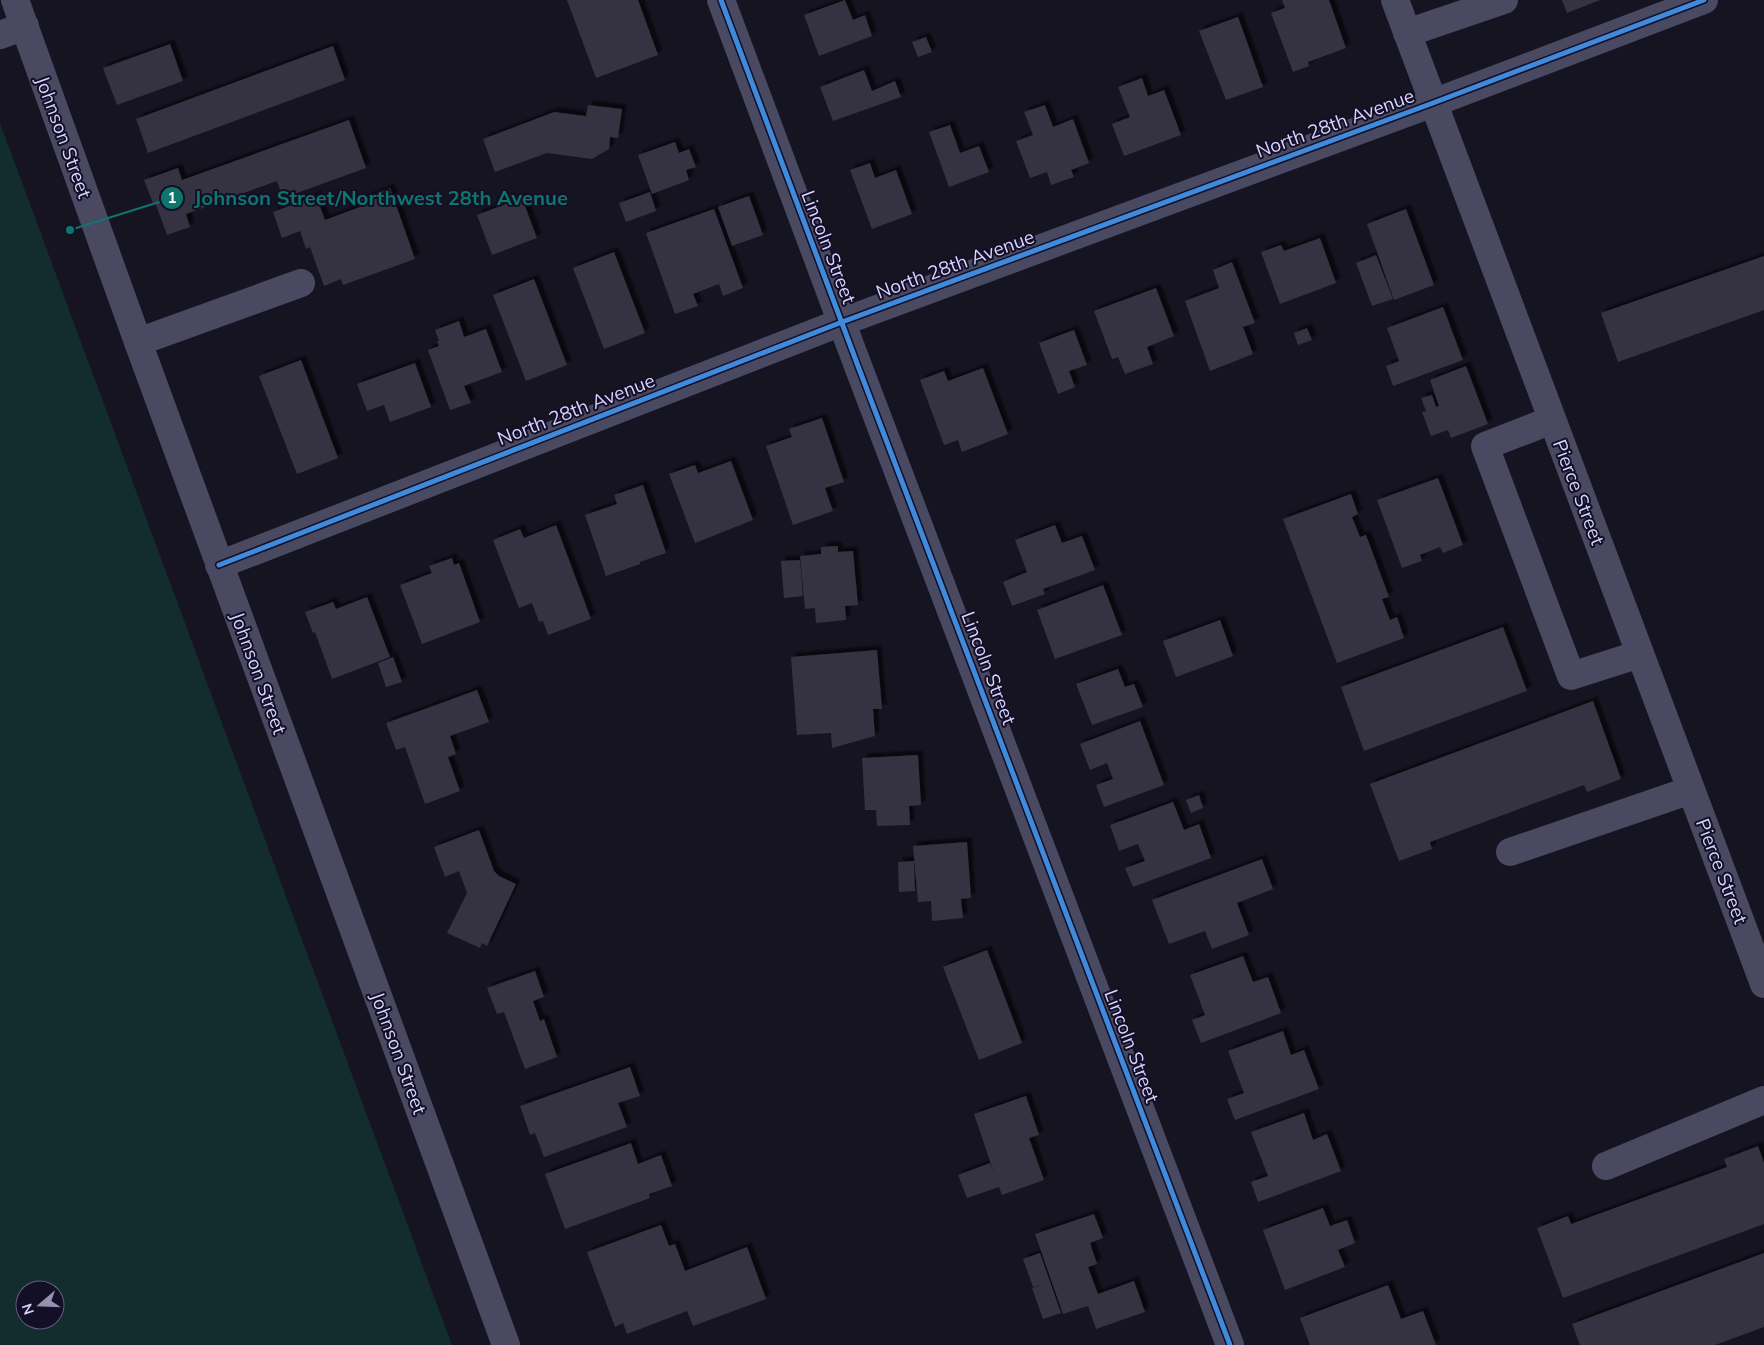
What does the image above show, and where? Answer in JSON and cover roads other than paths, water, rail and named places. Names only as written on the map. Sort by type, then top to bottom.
[{"type":"street","name":"Johnson Street","points":[[15,0],[12,31],[138,342],[506,1345]]},
{"type":"street","name":"Lincoln Street","points":[[722,0],[842,322],[1230,1345]]},
{"type":"street","name":"Pierce Street","points":[[1395,0],[1764,984]]},
{"type":"street","points":[[1407,33],[1504,0]]},
{"type":"street","name":"North 28th Avenue","points":[[219,565],[842,322],[1433,103],[1704,0]]},
{"type":"street","points":[[138,342],[301,284]]},
{"type":"street","points":[[1552,420],[1484,446],[1571,676],[1640,654]]},
{"type":"street","points":[[1510,852],[1691,790]]},
{"type":"street","points":[[1606,1166],[1764,1100]]},
{"type":"place","name":"Johnson Street/Northwest 28th Avenue","points":[[70,230]]}]
